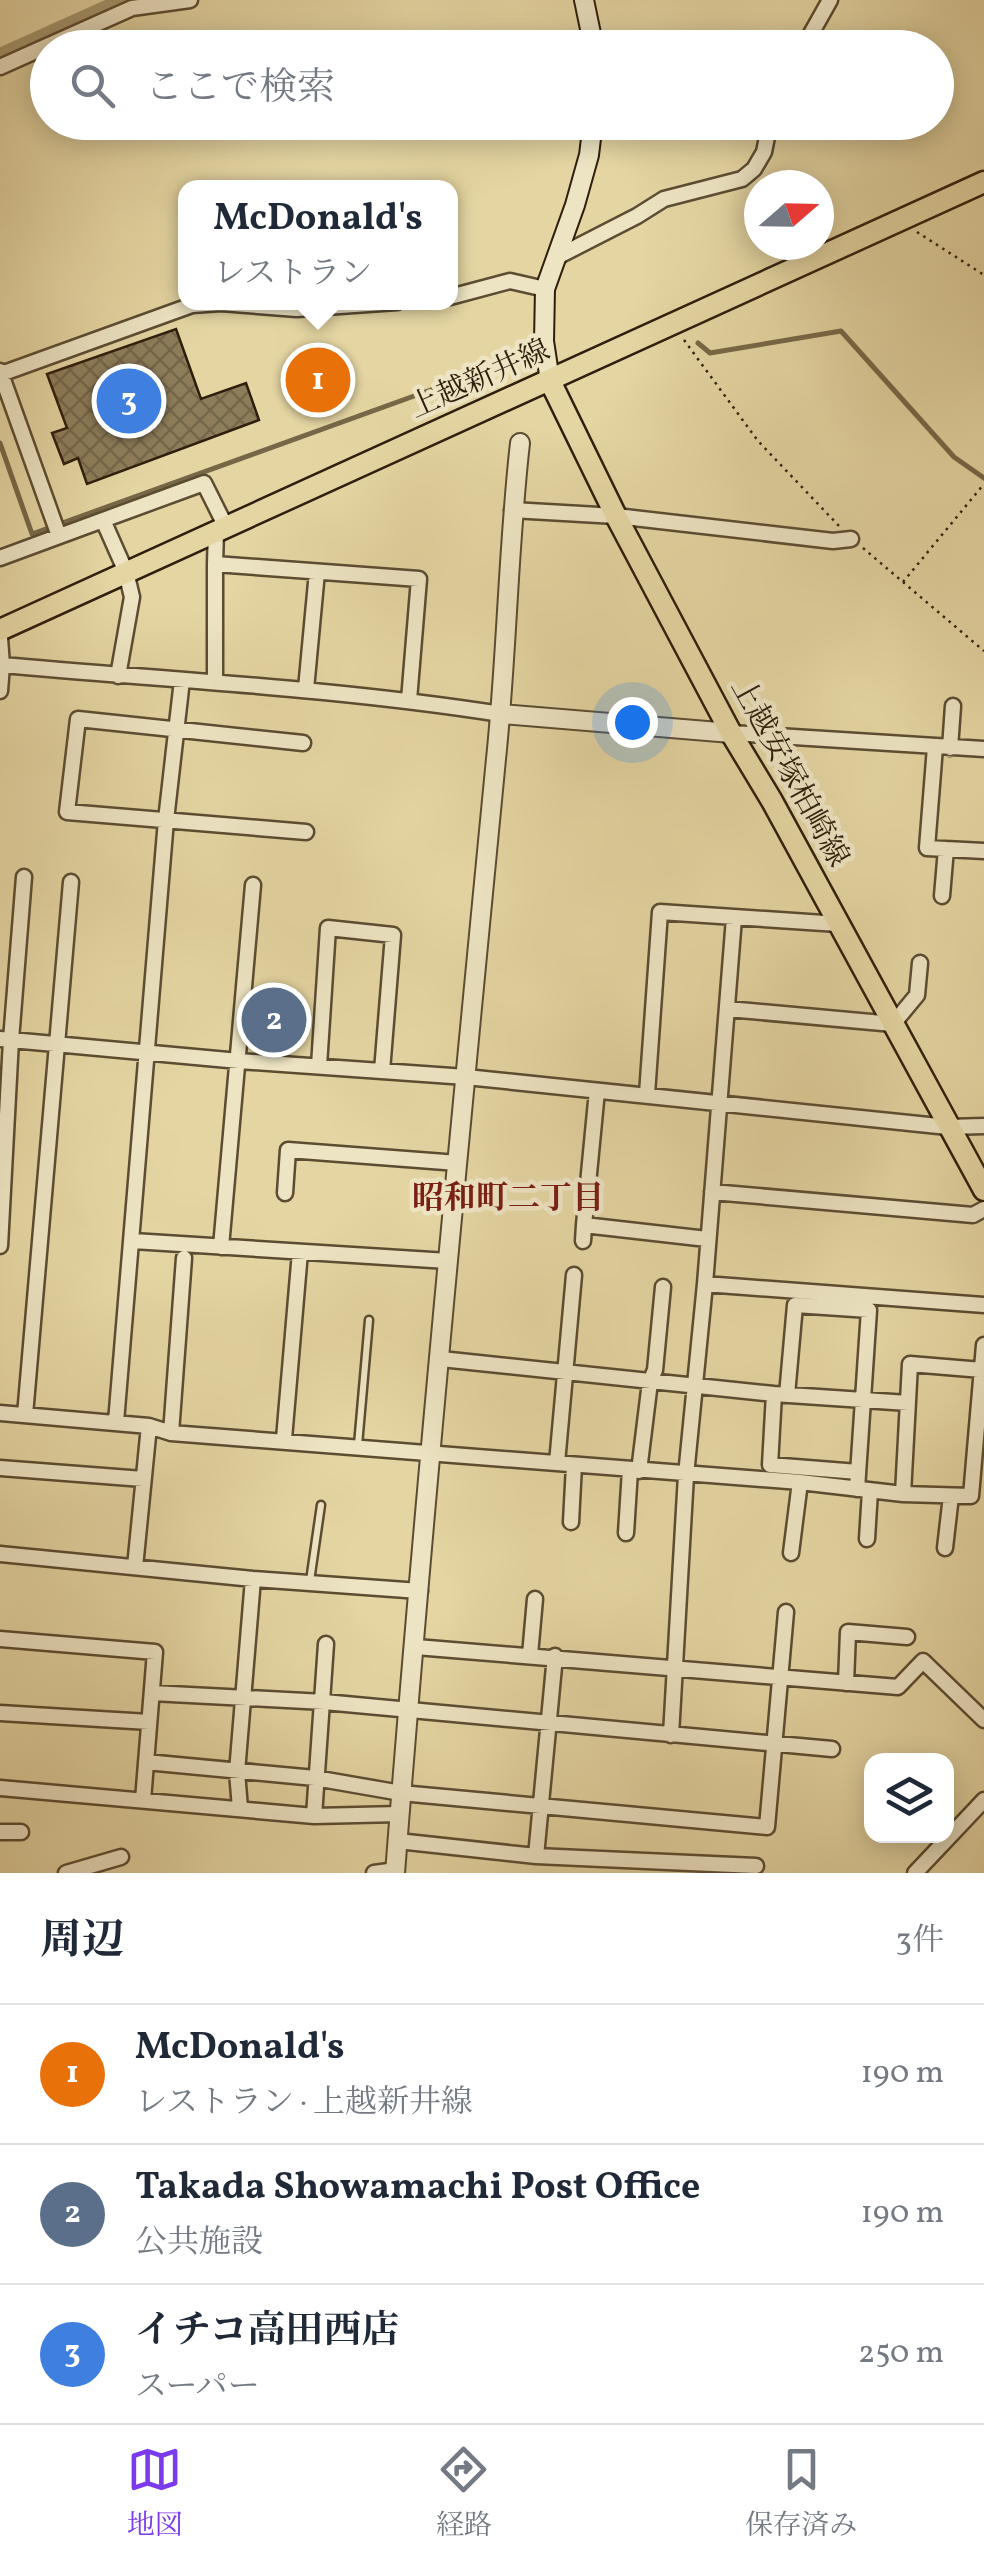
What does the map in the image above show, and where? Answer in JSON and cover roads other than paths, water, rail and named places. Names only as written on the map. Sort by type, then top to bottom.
[{"type":"main road","name":"上越新井線","points":[[0,630],[984,182]]},
{"type":"main road","name":"上越安塚柏崎線","points":[[550,381],[616,516],[731,733],[984,1190]]},
{"type":"street","points":[[83,30],[132,8],[190,0]]},
{"type":"street","points":[[584,0],[590,30]]},
{"type":"street","points":[[813,30],[830,0]]},
{"type":"street","points":[[0,67],[30,54]]},
{"type":"street","points":[[550,381],[544,341],[544,290],[575,205],[591,140]]},
{"type":"street","points":[[555,258],[664,199],[742,178],[754,168],[766,140]]},
{"type":"street","points":[[458,295],[510,281],[544,290]]},
{"type":"street","points":[[59,536],[1,372],[178,310]]},
{"type":"street","points":[[374,1873],[395,1872],[501,714],[512,510],[520,443]]},
{"type":"street","points":[[0,558],[204,483],[221,529],[215,564],[214,682]]},
{"type":"street","points":[[512,510],[616,516],[833,540],[851,538]]},
{"type":"street","points":[[102,520],[126,572],[132,597],[118,676]]},
{"type":"street","points":[[215,564],[419,579],[409,700]]},
{"type":"street","points":[[306,689],[317,572]]},
{"type":"street","points":[[0,638],[0,691]]},
{"type":"street","points":[[2,665],[306,689],[501,714],[984,749]]},
{"type":"street","points":[[116,1422],[166,820],[182,680]]},
{"type":"street","points":[[953,706],[942,747],[927,848],[984,852]]},
{"type":"street","points":[[303,744],[78,719],[67,812],[306,832]]},
{"type":"street","points":[[942,896],[946,850]]},
{"type":"street","points":[[0,1246],[5,1040],[24,877]]},
{"type":"street","points":[[26,1416],[70,882]]},
{"type":"street","points":[[221,1247],[252,885]]},
{"type":"street","points":[[646,1094],[660,912],[838,924]]},
{"type":"street","points":[[671,1735],[686,1475],[734,918]]},
{"type":"street","points":[[319,1066],[328,928],[394,935],[382,1071]]},
{"type":"street","points":[[728,1009],[893,1024],[918,995],[920,963]]},
{"type":"street","points":[[5,1040],[239,1062],[466,1077],[948,1127],[984,1126]]},
{"type":"street","points":[[597,1090],[584,1233],[707,1239]]},
{"type":"street","points":[[285,1193],[288,1150],[458,1163]]},
{"type":"street","points":[[712,1192],[972,1214],[984,1208]]},
{"type":"street","points":[[133,1241],[448,1261]]},
{"type":"street","points":[[284,1440],[300,1252]]},
{"type":"street","points":[[171,1433],[184,1258]]},
{"type":"street","points":[[557,1463],[574,1275]]},
{"type":"street","points":[[705,1284],[984,1305]]},
{"type":"street","points":[[626,1532],[634,1470],[655,1370],[663,1287]]},
{"type":"street","points":[[858,1472],[770,1465],[794,1304],[868,1310],[858,1472],[864,1490],[867,1538]]},
{"type":"street","points":[[0,1413],[116,1422],[171,1433],[800,1482],[903,1494],[971,1496],[982,1408],[984,1345]]},
{"type":"street","points":[[441,1359],[565,1374],[908,1403]]},
{"type":"street","points":[[903,1494],[910,1364],[982,1370]]},
{"type":"street","points":[[135,1567],[149,1426]]},
{"type":"street","points":[[571,1522],[574,1465]]},
{"type":"street","points":[[0,1468],[144,1479]]},
{"type":"street","points":[[791,1553],[800,1482]]},
{"type":"street","points":[[944,1548],[952,1496]]},
{"type":"street","points":[[0,1554],[253,1580],[420,1591]]},
{"type":"street","points":[[240,1808],[237,1772],[253,1580]]},
{"type":"street","points":[[530,1654],[535,1599]]},
{"type":"street","points":[[146,1762],[315,1778],[401,1793],[768,1826],[786,1612]]},
{"type":"street","points":[[846,1683],[848,1632],[906,1637]]},
{"type":"street","points":[[0,1640],[156,1652],[143,1800]]},
{"type":"street","points":[[314,1816],[326,1644]]},
{"type":"street","points":[[416,1647],[898,1687],[923,1661],[984,1720]]},
{"type":"street","points":[[536,1856],[555,1656]]},
{"type":"street","points":[[152,1694],[324,1702],[410,1713],[832,1749]]},
{"type":"street","points":[[0,1713],[148,1722]]},
{"type":"street","points":[[0,1788],[314,1816],[400,1814]]},
{"type":"street","points":[[915,1873],[984,1800]]},
{"type":"street","points":[[0,1832],[22,1832]]},
{"type":"street","points":[[398,1841],[536,1856],[756,1866]]},
{"type":"street","points":[[66,1873],[121,1856]]},
{"type":"lane","points":[[358,1446],[369,1320]]},
{"type":"lane","points":[[310,1583],[321,1504]]},
{"type":"waterway","points":[[60,30],[127,0]]},
{"type":"waterway","points":[[0,57],[30,44]]},
{"type":"waterway","points":[[698,343],[710,353],[841,331],[954,457],[984,478]]},
{"type":"waterway","points":[[0,443],[32,534],[486,370]]},
{"type":"place","name":"McDonald's","points":[[318,380]]},
{"type":"place","name":"イチコ高田西店","points":[[129,401]]},
{"type":"place","name":"Takada Showamachi Post Office","points":[[274,1020]]},
{"type":"district","name":"昭和町二丁目","points":[[508,1200]]}]
